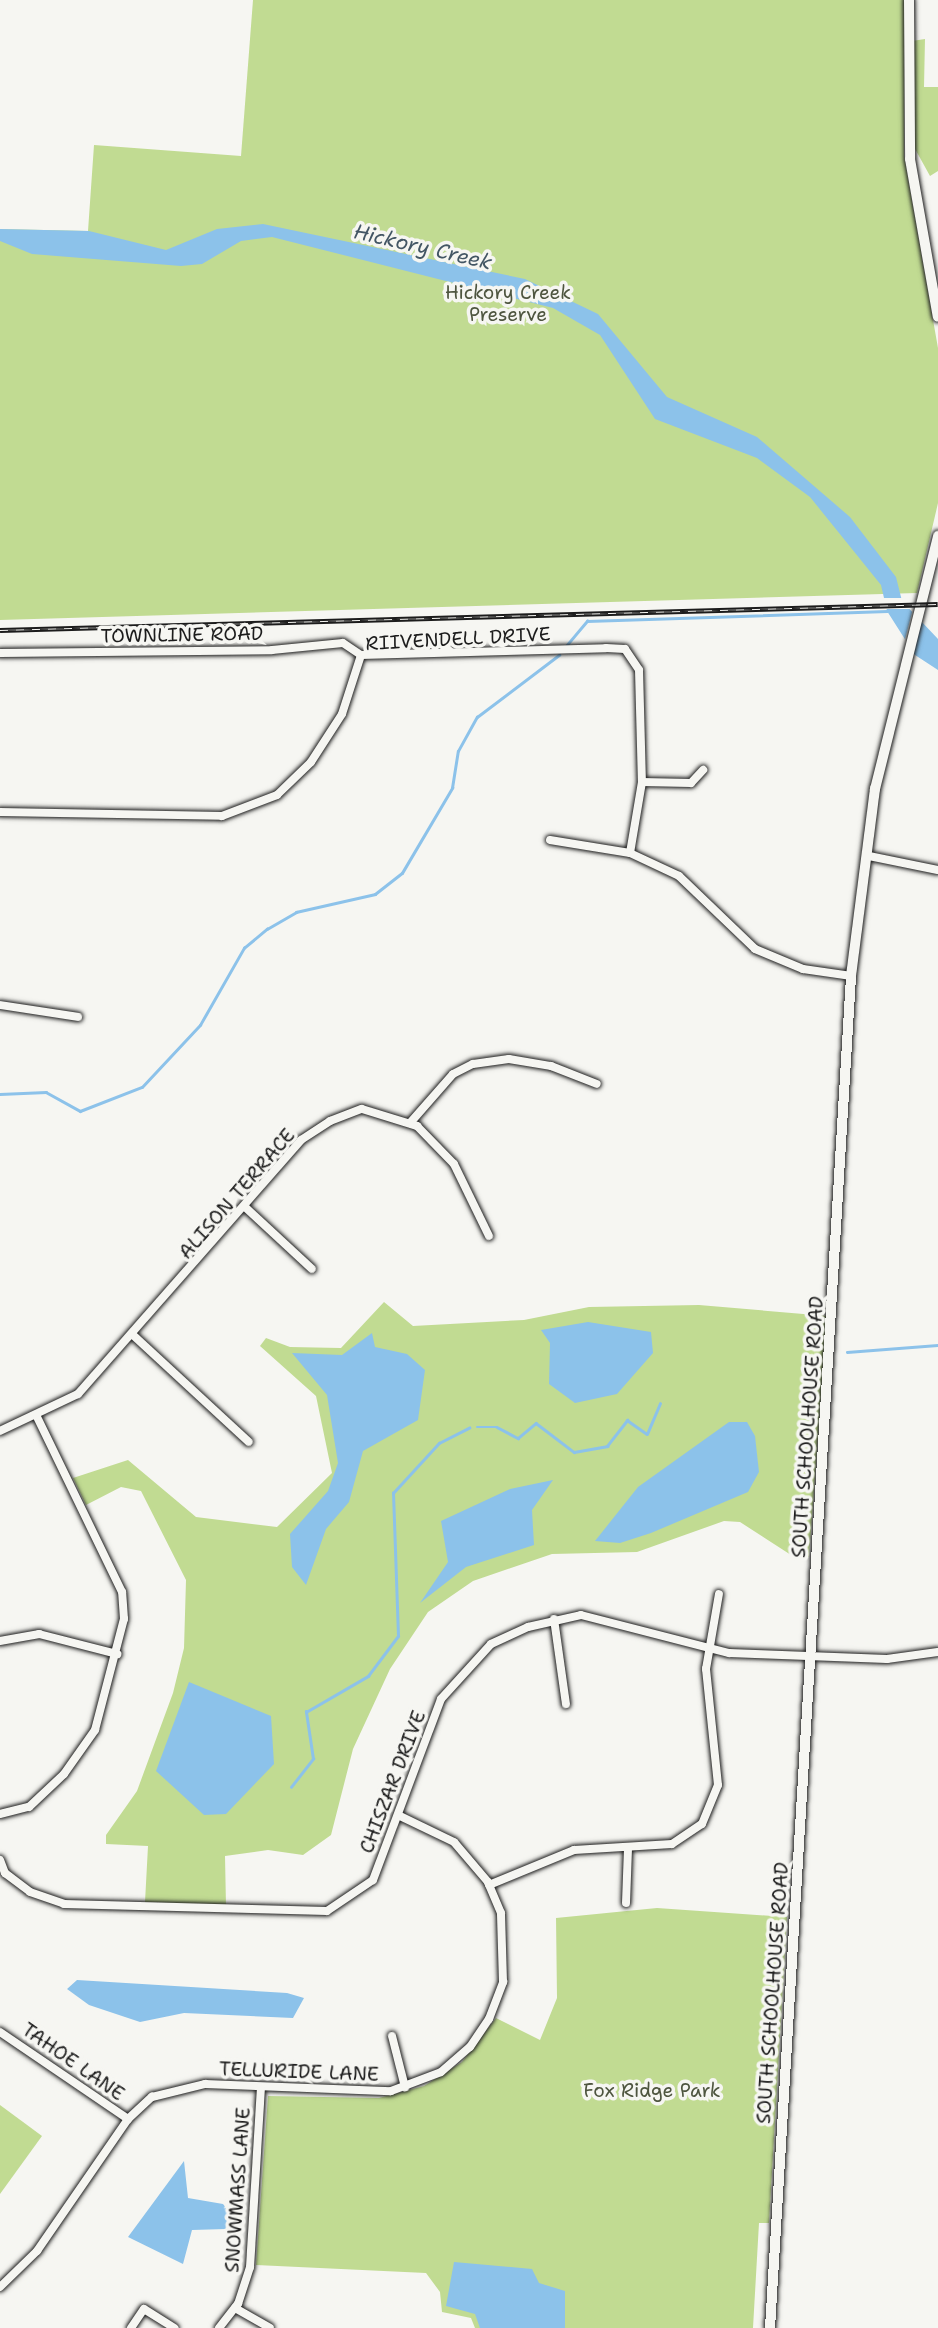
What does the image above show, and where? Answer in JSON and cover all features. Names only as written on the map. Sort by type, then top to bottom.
[{"type":"street","points":[[909,0],[910,159],[938,317]]},
{"type":"street","name":"SOUTH SCHOOLHOUSE ROAD","points":[[770,2328],[850,976],[869,856],[875,789],[938,536]]},
{"type":"street","name":"TOWNLINE ROAD","points":[[0,653],[272,650],[344,643],[360,655]]},
{"type":"street","name":"RIIVENDELL DRIVE","points":[[0,812],[181,820],[222,816],[276,795],[311,762],[342,714],[360,655],[625,649],[639,670],[642,782]]},
{"type":"street","points":[[630,853],[642,782],[691,782],[703,770]]},
{"type":"street","points":[[550,840],[630,853],[679,876],[755,949],[803,969],[850,976]]},
{"type":"street","points":[[869,856],[938,870]]},
{"type":"street","points":[[0,1005],[78,1017]]},
{"type":"street","points":[[410,1123],[453,1074],[473,1064],[540,1064],[597,1084]]},
{"type":"street","name":"ALISON TERRACE","points":[[0,1431],[37,1417],[78,1394],[134,1336],[302,1140],[330,1121],[362,1109],[410,1123],[454,1164],[489,1236]]},
{"type":"street","points":[[245,1207],[312,1269]]},
{"type":"street","points":[[134,1336],[249,1442]]},
{"type":"street","points":[[0,1814],[29,1807],[64,1774],[95,1730],[117,1654],[122,1592],[37,1417]]},
{"type":"street","points":[[489,1885],[574,1850],[628,1849],[672,1844],[696,1830],[713,1808],[716,1744],[706,1669],[714,1648],[719,1594]]},
{"type":"street","points":[[554,1619],[566,1704]]},
{"type":"street","name":"CHISZAR DRIVE","points":[[0,1860],[5,1873],[30,1892],[64,1904],[327,1911],[373,1880],[442,1699],[468,1665],[491,1643],[554,1619],[617,1620],[714,1648],[887,1659],[938,1652]]},
{"type":"street","points":[[0,1641],[40,1634],[117,1654]]},
{"type":"street","name":"TELLURIDE LANE","points":[[0,2287],[37,2251],[128,2119],[175,2087],[261,2087],[352,2093],[405,2087],[457,2060],[494,2007],[505,1948],[489,1885],[454,1842],[398,1815]]},
{"type":"street","points":[[626,1903],[628,1849]]},
{"type":"street","name":"TAHOE LANE","points":[[0,2032],[128,2119]]},
{"type":"street","points":[[392,2036],[405,2087]]},
{"type":"street","name":"SNOWMASS LANE","points":[[219,2328],[235,2308],[250,2267],[261,2087]]},
{"type":"street","points":[[235,2308],[270,2328]]},
{"type":"street","points":[[131,2328],[144,2309],[174,2328]]},
{"type":"green space","name":"Hickory Creek Preserve","points":[[253,0],[905,0],[904,156],[938,348],[938,503],[917,593],[0,620],[0,229],[88,231],[94,145],[241,156]]},
{"type":"green space","points":[[925,39],[924,87],[938,87],[938,171],[930,176],[914,147],[912,41]]},
{"type":"green space","points":[[384,1302],[413,1326],[524,1320],[589,1307],[699,1305],[827,1316],[809,1557],[791,1555],[740,1522],[724,1521],[637,1552],[552,1554],[473,1581],[428,1612],[390,1669],[353,1749],[331,1835],[303,1855],[268,1850],[225,1856],[226,1906],[145,1902],[148,1846],[106,1844],[106,1835],[137,1791],[173,1693],[184,1648],[186,1580],[141,1491],[121,1487],[86,1505],[73,1478],[128,1460],[196,1517],[277,1527],[332,1473],[316,1396],[260,1346],[266,1338],[290,1347],[341,1348]]},
{"type":"green space","name":"Fox Ridge Park","points":[[657,1908],[787,1917],[769,2223],[759,2223],[753,2328],[475,2328],[471,2318],[442,2312],[440,2292],[426,2273],[256,2265],[268,2096],[379,2098],[424,2086],[462,2062],[496,2018],[540,2040],[557,1998],[556,1918]]},
{"type":"green space","points":[[0,2105],[42,2136],[0,2194]]},
{"type":"water","points":[[263,224],[525,279],[598,314],[667,397],[757,437],[850,517],[896,577],[902,601],[938,639],[938,670],[915,655],[887,611],[881,585],[810,497],[757,458],[655,419],[600,335],[553,308],[272,237],[241,241],[202,264],[181,266],[32,254],[0,241],[0,229],[89,231],[166,250],[217,229]]},
{"type":"water","points":[[588,1322],[651,1332],[653,1353],[617,1394],[575,1403],[549,1384],[550,1343],[541,1330]]},
{"type":"water","points":[[372,1333],[375,1347],[407,1354],[425,1370],[418,1420],[363,1451],[349,1502],[326,1529],[306,1585],[292,1567],[290,1534],[328,1491],[338,1463],[327,1395],[292,1353],[342,1355]]},
{"type":"water","points":[[729,1422],[747,1422],[755,1436],[759,1472],[748,1492],[651,1533],[620,1543],[595,1541],[638,1487]]},
{"type":"water","points":[[553,1480],[532,1510],[534,1545],[466,1567],[420,1603],[448,1562],[441,1521],[510,1489]]},
{"type":"water","points":[[189,1682],[271,1716],[274,1764],[226,1814],[204,1815],[156,1771]]},
{"type":"water","points":[[77,1980],[287,1993],[304,1998],[293,2018],[184,2013],[140,2022],[89,2005],[67,1989]]},
{"type":"water","points":[[184,2161],[188,2198],[223,2204],[230,2213],[226,2229],[192,2230],[183,2264],[128,2237]]},
{"type":"water","points":[[454,2262],[532,2269],[539,2283],[565,2291],[565,2328],[480,2328],[475,2314],[446,2306]]},
{"type":"pier","points":[[881,598],[905,598],[922,619],[912,656],[904,643],[913,609],[883,609]]},
{"type":"waterway","points":[[566,646],[587,621],[887,611]]},
{"type":"waterway","points":[[0,1094],[46,1092],[80,1111],[142,1087],[200,1025],[244,948],[267,929],[296,912],[375,894],[402,873],[452,788],[458,751],[477,717],[559,655]]},
{"type":"waterway","points":[[847,1352],[938,1345]]},
{"type":"waterway","points":[[477,1427],[497,1427],[518,1438],[536,1423],[574,1452],[607,1446],[627,1420],[647,1434],[660,1404]]},
{"type":"waterway","points":[[291,1787],[313,1759],[306,1712],[368,1676],[398,1636],[393,1493],[439,1443],[469,1428]]},
{"type":"railway","points":[[0,630],[938,604]]},
{"type":"water label","name":"Hickory Creek","points":[[423,247]]}]
